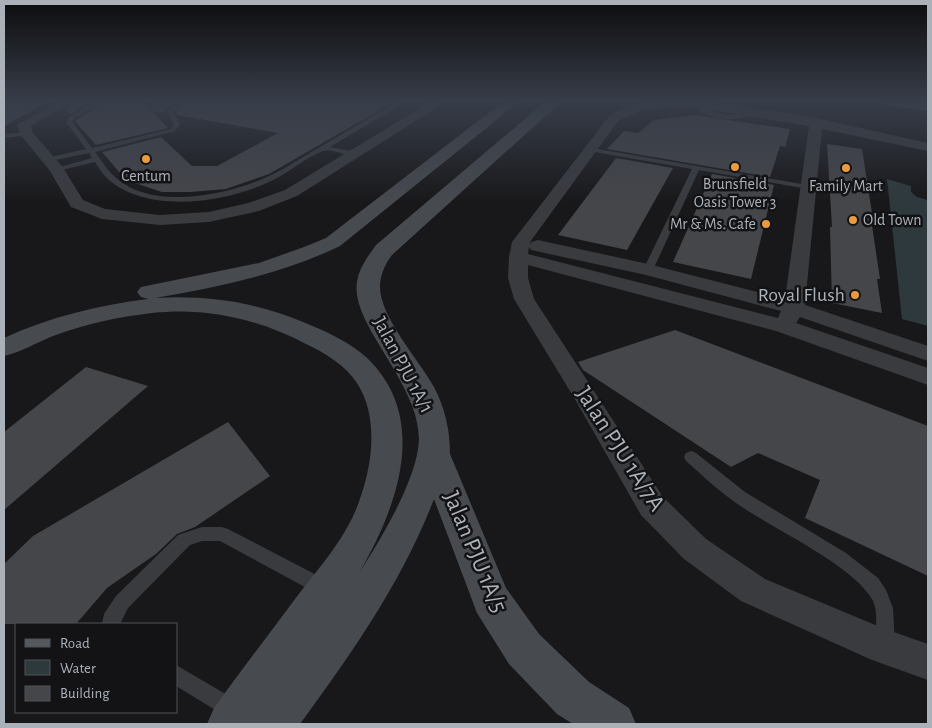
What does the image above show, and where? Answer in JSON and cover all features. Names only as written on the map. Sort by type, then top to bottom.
[{"type":"main road","points":[[8,333],[86,306],[132,295],[224,280],[309,254],[333,242],[470,135]]},
{"type":"main road","name":"Jalan PJU 1A/1","points":[[272,724],[380,577],[409,522],[434,454],[433,421],[426,400],[374,312],[368,289],[369,277],[375,262],[384,250],[515,135]]},
{"type":"main road","points":[[8,333],[23,338],[80,320],[131,308],[175,304],[220,306],[264,315],[337,349],[361,369],[374,389],[386,424],[385,469],[371,518],[352,552],[234,719]]},
{"type":"main road","name":"Jalan PJU 1A/5","points":[[434,454],[491,600],[496,608],[524,649],[573,698],[613,724]]},
{"type":"street","points":[[28,135],[53,164],[77,203],[102,214],[160,220],[209,217],[253,207],[291,193],[383,135]]},
{"type":"street","points":[[519,250],[600,135]]},
{"type":"street","points":[[789,317],[814,135]]},
{"type":"street","points":[[874,135],[928,147]]},
{"type":"street","points":[[519,250],[648,270],[789,317],[928,377]]},
{"type":"street","points":[[519,250],[789,317],[928,354]]},
{"type":"street","name":"Jalan PJU 1A/7A","points":[[519,250],[518,278],[524,299],[592,406],[652,506],[695,549],[753,590],[885,647],[928,662]]},
{"type":"lane","points":[[79,135],[111,178],[142,195],[169,198],[206,198],[237,191],[270,178],[345,135]]},
{"type":"lane","points":[[53,164],[91,151],[159,135]]},
{"type":"lane","points":[[323,148],[354,154]]},
{"type":"lane","points":[[589,149],[808,188]]},
{"type":"lane","points":[[53,164],[98,159]]},
{"type":"lane","points":[[648,270],[696,168]]},
{"type":"lane","points":[[691,457],[714,478],[746,502],[868,579],[879,595],[885,612],[885,647]]},
{"type":"lane","points":[[111,623],[122,602],[184,540],[202,534],[222,534],[326,589]]},
{"type":"lane","points":[[178,677],[234,719]]},
{"type":"water","points":[[887,179],[911,186],[911,192],[917,197],[928,200],[928,326],[902,319]]},
{"type":"building","points":[[87,135],[138,135],[96,145]]},
{"type":"building","name":"Centum","points":[[274,135],[336,135],[269,174],[226,189],[190,192],[162,192],[126,180],[102,152],[161,137],[192,166],[217,166]]},
{"type":"building","name":"Brunsfield Oasis Tower 3","points":[[620,135],[788,135],[785,147],[780,146],[770,177],[607,149]]},
{"type":"building","points":[[827,144],[862,149],[872,213],[870,212],[880,279],[877,279],[882,313],[832,303],[830,227],[832,227]]},
{"type":"building","points":[[616,158],[673,168],[627,250],[558,235]]},
{"type":"building","points":[[712,174],[774,185],[751,279],[673,262]]},
{"type":"building","points":[[675,330],[928,426],[928,576],[805,518],[820,480],[758,453],[731,467],[583,370],[578,362]]},
{"type":"building","points":[[86,367],[148,386],[4,510],[4,432]]},
{"type":"building","points":[[228,422],[270,476],[195,527],[177,534],[156,554],[107,588],[77,623],[4,624],[4,564],[33,536]]},
{"type":"place","name":"Centum","points":[[146,159]]},
{"type":"place","name":"Brunsfield Oasis Tower 3","points":[[735,167]]},
{"type":"place","name":"Family Mart","points":[[846,168]]},
{"type":"place","name":"Old Town","points":[[853,220]]},
{"type":"place","name":"Mr & Ms. Cafe","points":[[766,224]]},
{"type":"place","name":"Royal Flush","points":[[855,295]]}]
